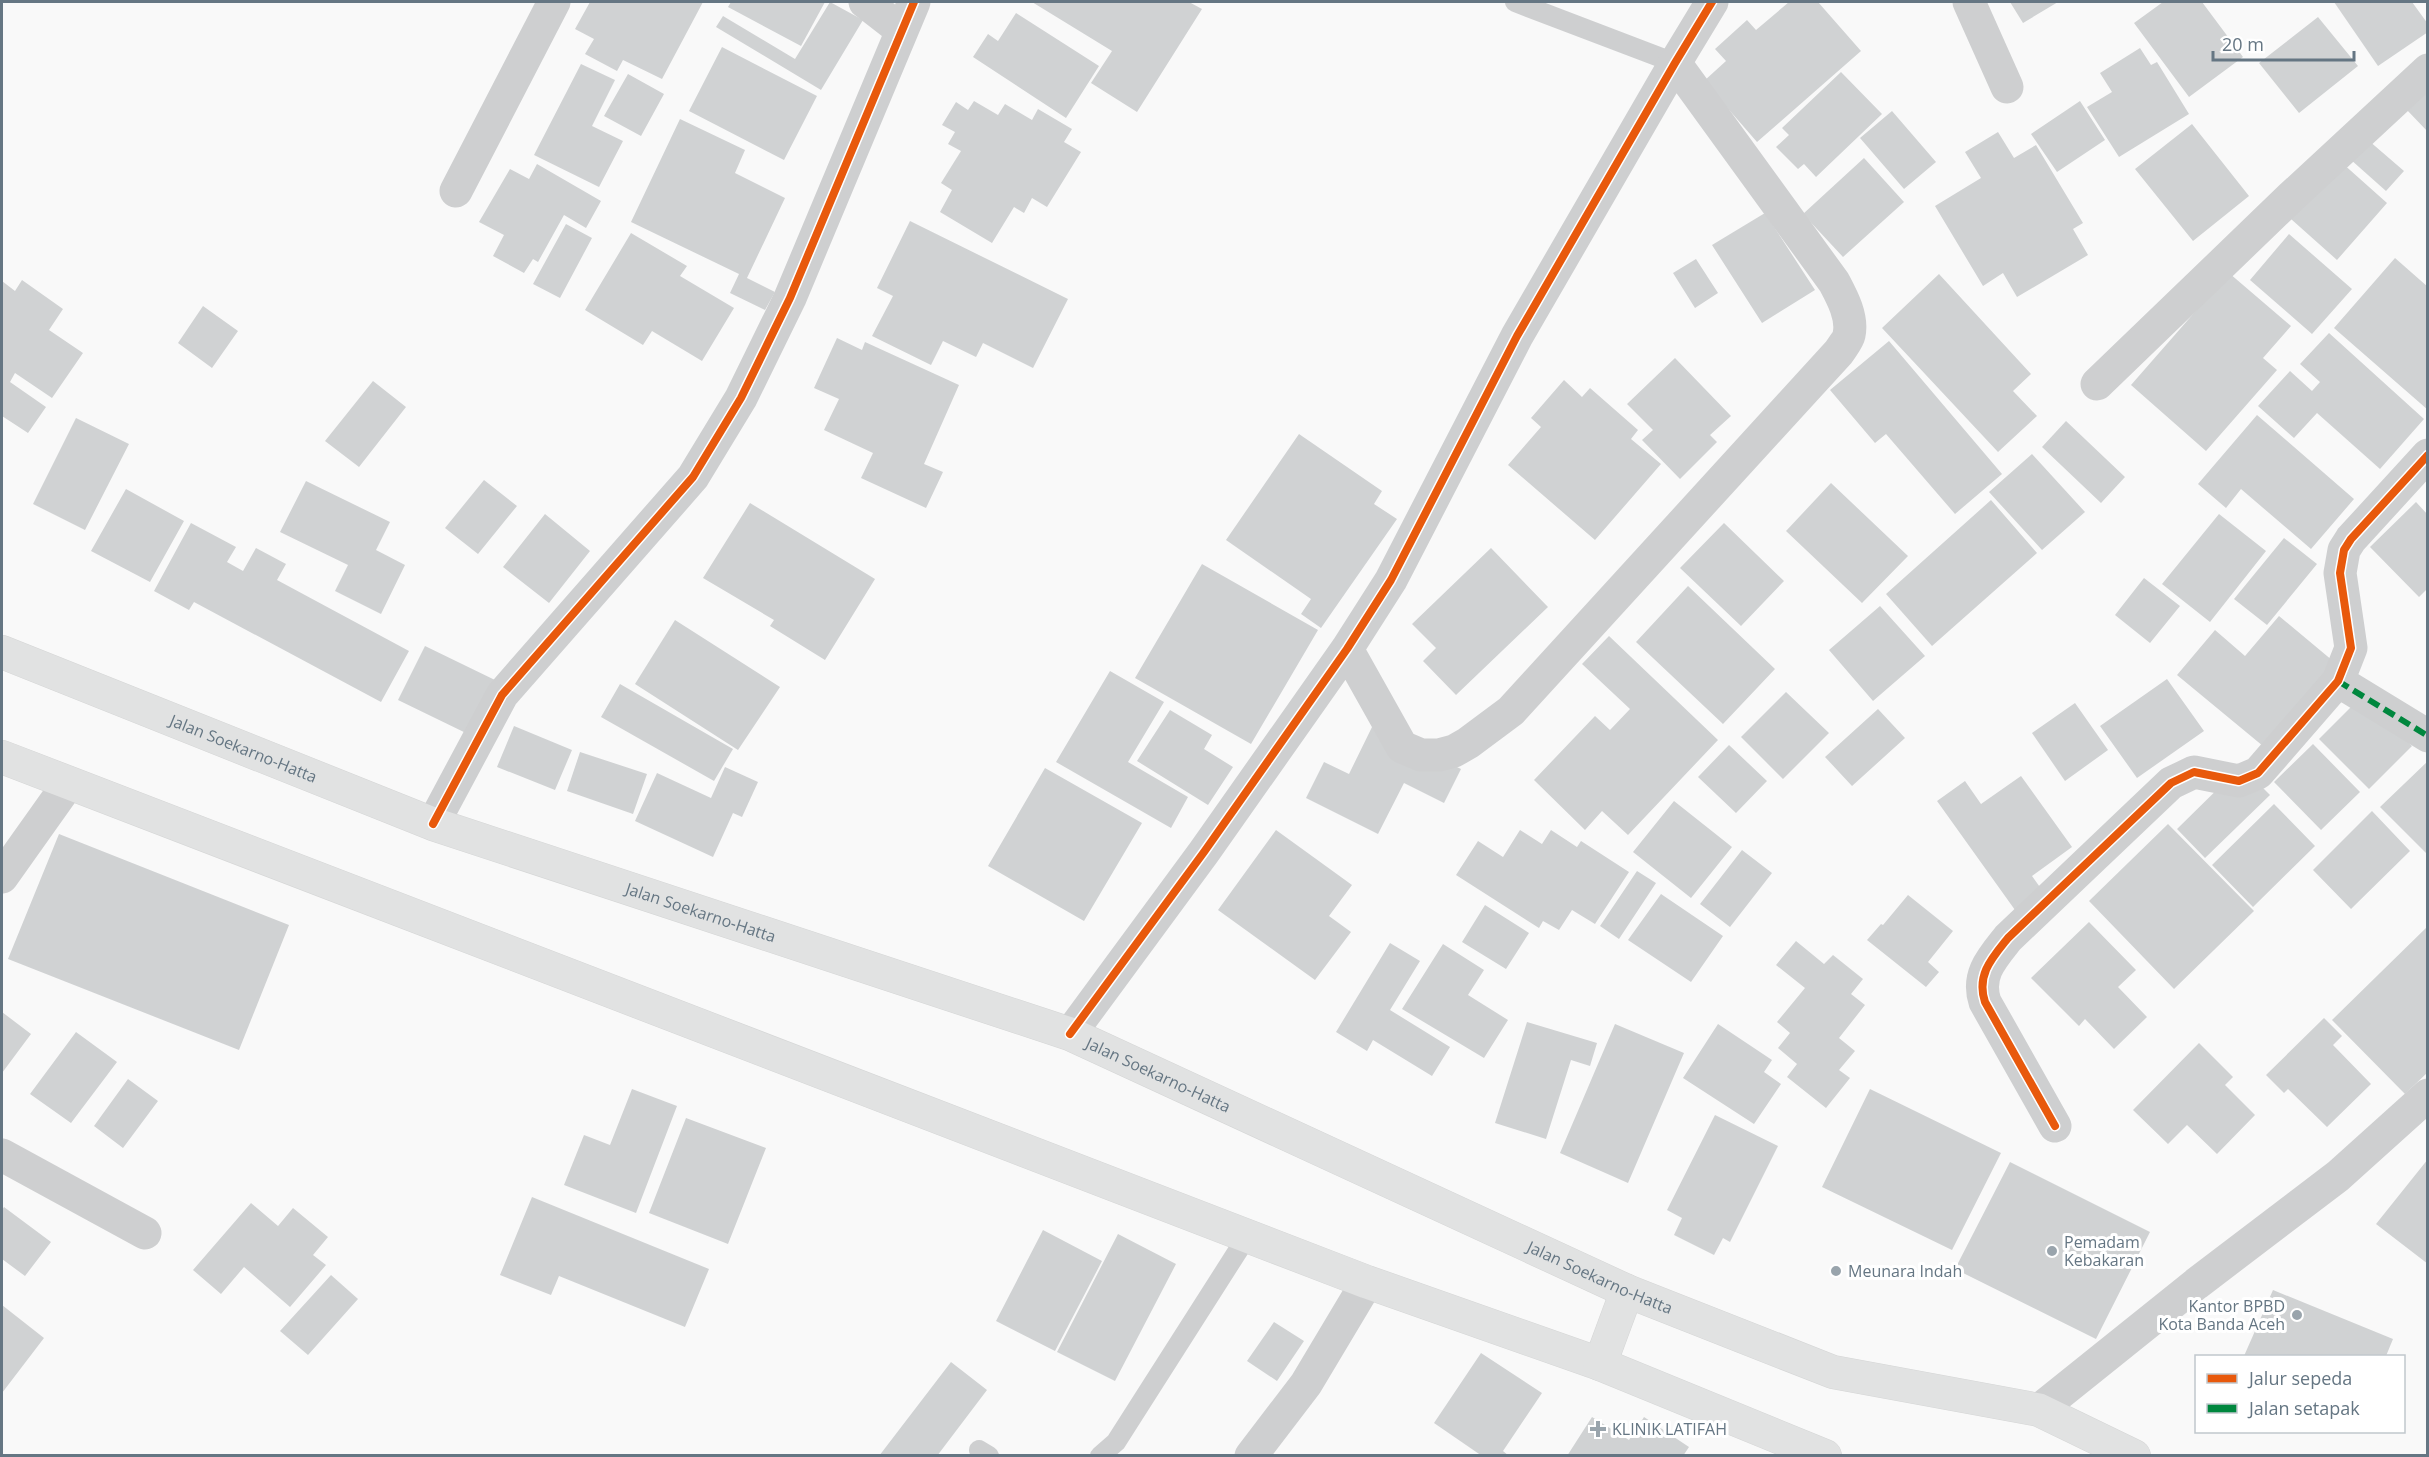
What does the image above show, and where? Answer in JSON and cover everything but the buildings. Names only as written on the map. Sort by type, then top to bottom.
[{"type":"highway","name":"Jalan Soekarno-Hatta","points":[[2,652],[433,824],[1070,1034],[1627,1291],[1833,1372],[2039,1410],[2134,1455]]},
{"type":"highway","points":[[2,757],[1367,1282],[1600,1364],[1825,1455]]},
{"type":"highway","points":[[1600,1364],[1627,1291]]},
{"type":"street","points":[[433,824],[502,695],[693,477],[741,398],[790,298],[908,16],[865,2]]},
{"type":"street","points":[[1070,1034],[1204,852],[1347,649],[1391,580],[1517,336],[1674,63],[1712,2]]},
{"type":"street","points":[[1969,2],[2007,87]]},
{"type":"street","points":[[456,191],[548,4]]},
{"type":"street","points":[[1347,649],[1402,747],[1421,755],[1438,755],[1454,751],[1468,743],[1511,711],[1839,352],[1849,335],[1848,316],[1843,299],[1834,282],[1674,63]]},
{"type":"street","points":[[2097,384],[2427,70]]},
{"type":"street","points":[[2055,1126],[1985,1002],[1982,993],[1982,976],[1990,959],[2008,938],[2171,783],[2194,772],[2205,772],[2239,781],[2258,773],[2338,681],[2351,648],[2340,573],[2344,550],[2351,538],[2427,454]]},
{"type":"street","points":[[2338,681],[2427,736]]},
{"type":"street","points":[[2,877],[68,784]]},
{"type":"street","points":[[2039,1410],[2196,1284],[2338,1176],[2427,1095]]},
{"type":"street","points":[[2,1155],[145,1233]]},
{"type":"street","points":[[1251,1455],[1306,1384],[1367,1282]]},
{"type":"lane","points":[[1515,2],[1674,63]]},
{"type":"lane","points":[[1100,1455],[1116,1442],[1248,1235]]},
{"type":"marked path","points":[[2338,681],[2428,736]]},
{"type":"cycle path","points":[[433,824],[502,695],[693,477],[741,398],[790,298],[914,2]]},
{"type":"cycle path","points":[[1070,1034],[1204,852],[1347,649],[1391,580],[1517,336],[1712,2]]},
{"type":"cycle path","points":[[2055,1126],[1985,1002],[1983,983],[1987,967],[2008,938],[2171,783],[2194,772],[2239,781],[2258,773],[2338,681],[2351,648],[2340,573],[2344,550],[2351,539],[2428,455]]},
{"type":"place","name":"Pemadam Kebakaran","points":[[2052,1251]]},
{"type":"place","name":"Meunara Indah","points":[[1836,1271]]},
{"type":"place","name":"Kantor BPBD Kota Banda Aceh","points":[[2297,1315]]},
{"type":"place","name":"KLINIK LATIFAH","points":[[1598,1429]]}]
